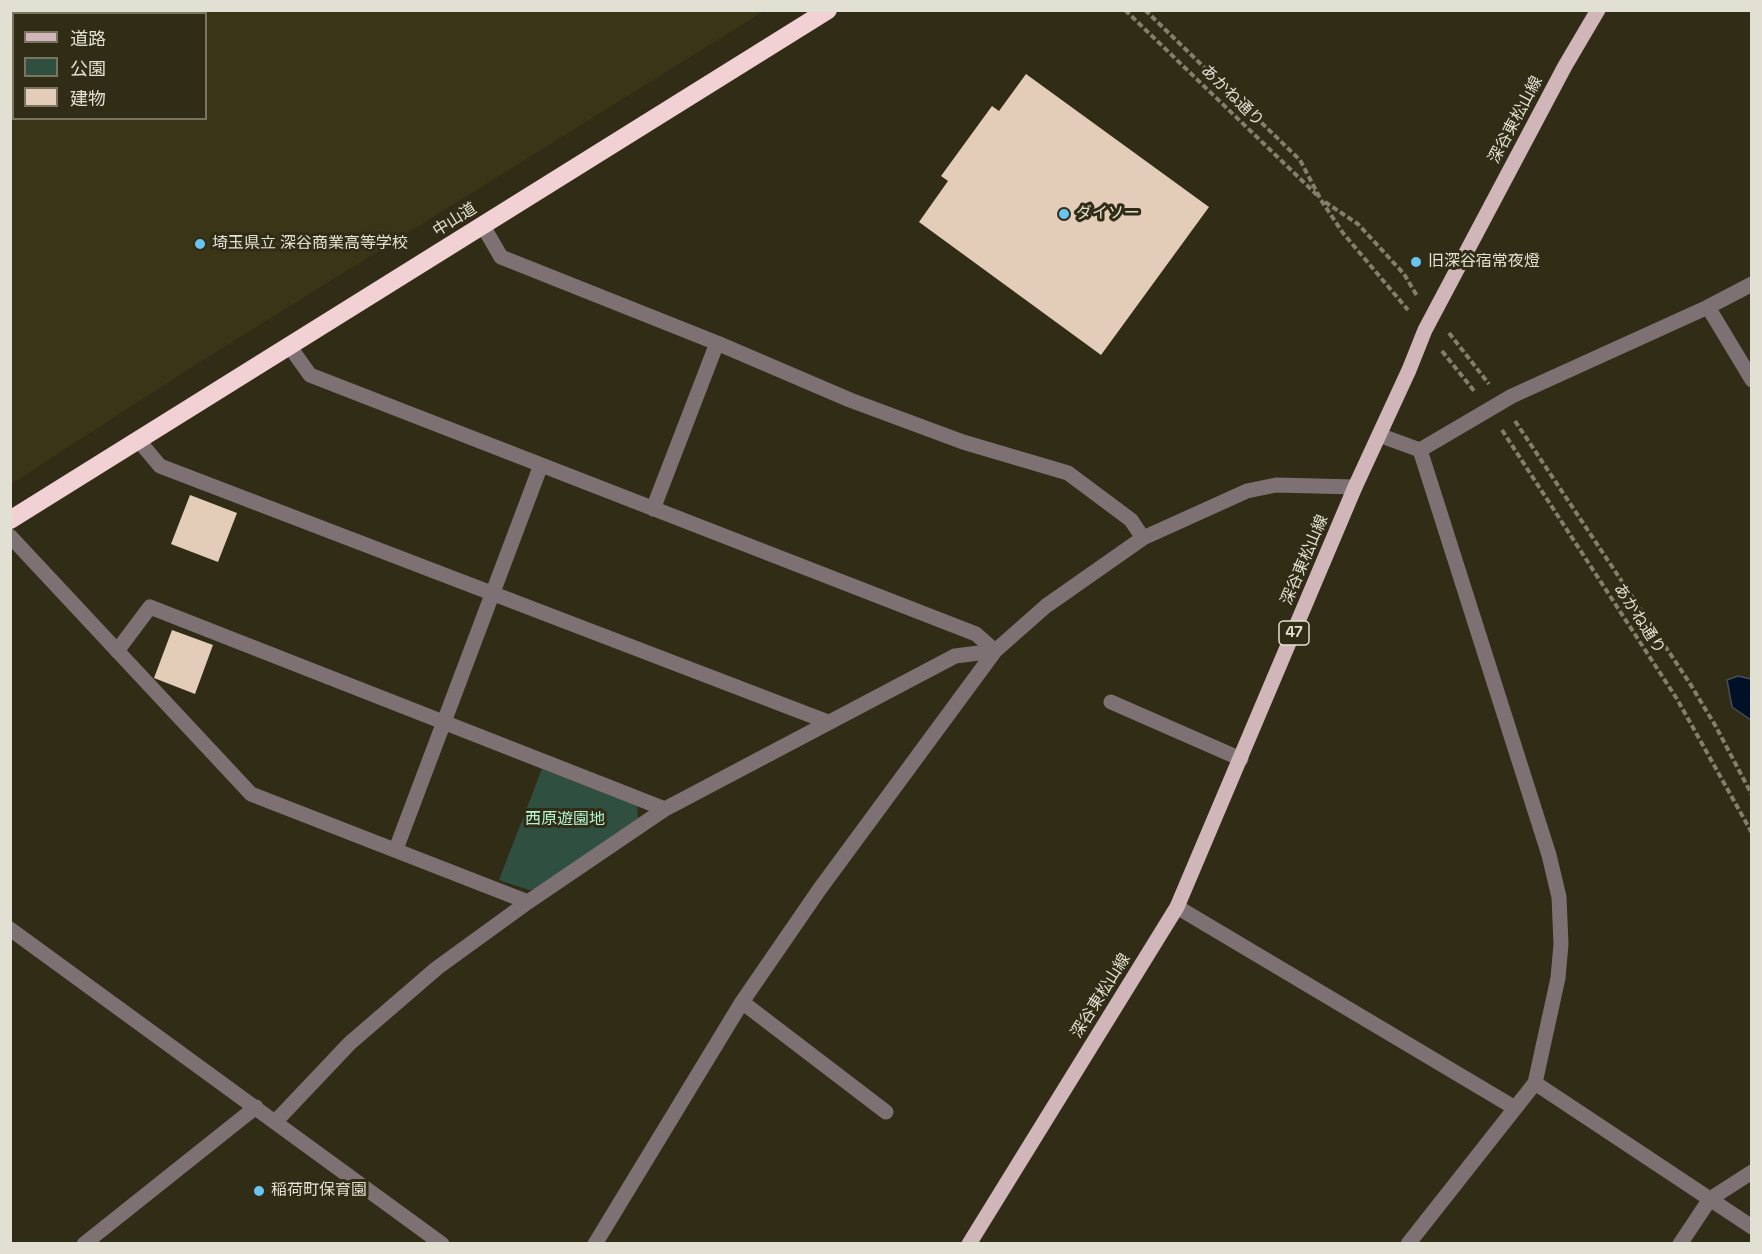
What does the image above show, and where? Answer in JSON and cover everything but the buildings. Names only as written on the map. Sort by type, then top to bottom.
[{"type":"highway","name":"中山道","points":[[10,520],[828,10]]},
{"type":"main road","name":"深谷東松山線","points":[[969,1244],[1177,907],[1355,488],[1425,330],[1565,66],[1598,10]]},
{"type":"street","points":[[483,226],[501,257],[717,343],[850,400],[963,442],[1068,473],[1131,520],[1143,538]]},
{"type":"street","points":[[1420,450],[1512,396],[1708,307],[1752,284]]},
{"type":"street","points":[[1708,307],[1752,380]]},
{"type":"street","points":[[653,509],[717,343]]},
{"type":"street","points":[[290,347],[309,375],[976,634],[995,651]]},
{"type":"street","points":[[1379,435],[1420,450]]},
{"type":"street","points":[[139,441],[160,465],[828,722]]},
{"type":"street","points":[[1408,1244],[1535,1083],[1558,978],[1561,945],[1559,897],[1549,855],[1420,450]]},
{"type":"street","points":[[396,849],[541,465]]},
{"type":"street","points":[[595,1244],[742,1002],[819,890],[995,651],[1046,606],[1143,538],[1247,491],[1276,485],[1355,488]]},
{"type":"street","points":[[10,536],[251,794],[528,902]]},
{"type":"street","points":[[117,651],[150,607],[665,809]]},
{"type":"street","points":[[276,1121],[350,1043],[437,968],[528,902],[665,809],[955,656],[995,651]]},
{"type":"street","points":[[1111,702],[1241,759]]},
{"type":"street","points":[[1177,907],[1515,1108]]},
{"type":"street","points":[[10,929],[442,1244]]},
{"type":"street","points":[[742,1002],[886,1112]]},
{"type":"street","points":[[1535,1083],[1752,1227]]},
{"type":"street","points":[[84,1244],[256,1107]]},
{"type":"street","points":[[1680,1244],[1710,1199],[1752,1172]]},
{"type":"path","name":"あかね通り","points":[[1125,10],[1321,200],[1358,224],[1404,274],[1419,301],[1494,391]]},
{"type":"path","points":[[1145,10],[1300,160],[1321,200]]},
{"type":"path","name":"あかね通り","points":[[1321,200],[1343,233],[1479,398]]},
{"type":"path","name":"あかね通り","points":[[1510,413],[1689,682],[1752,795]]},
{"type":"path","name":"あかね通り","points":[[1497,423],[1677,699],[1752,833]]},
{"type":"shaded area","name":"埼玉県立 深谷商業高等学校","points":[[11,10],[764,10],[764,11],[187,370],[11,484]]},
{"type":"green space","name":"西原遊園地","points":[[542,769],[637,806],[638,818],[537,889],[529,890],[499,880]]},
{"type":"water","points":[[1738,676],[1751,679],[1751,720],[1732,707],[1727,680]]},
{"type":"place","name":"ダイソー","points":[[1064,214]]},
{"type":"place","name":"埼玉県立 深谷商業高等学校","points":[[200,244]]},
{"type":"place","name":"旧深谷宿常夜燈","points":[[1416,262]]},
{"type":"place","name":"稲荷町保育園","points":[[259,1191]]}]
